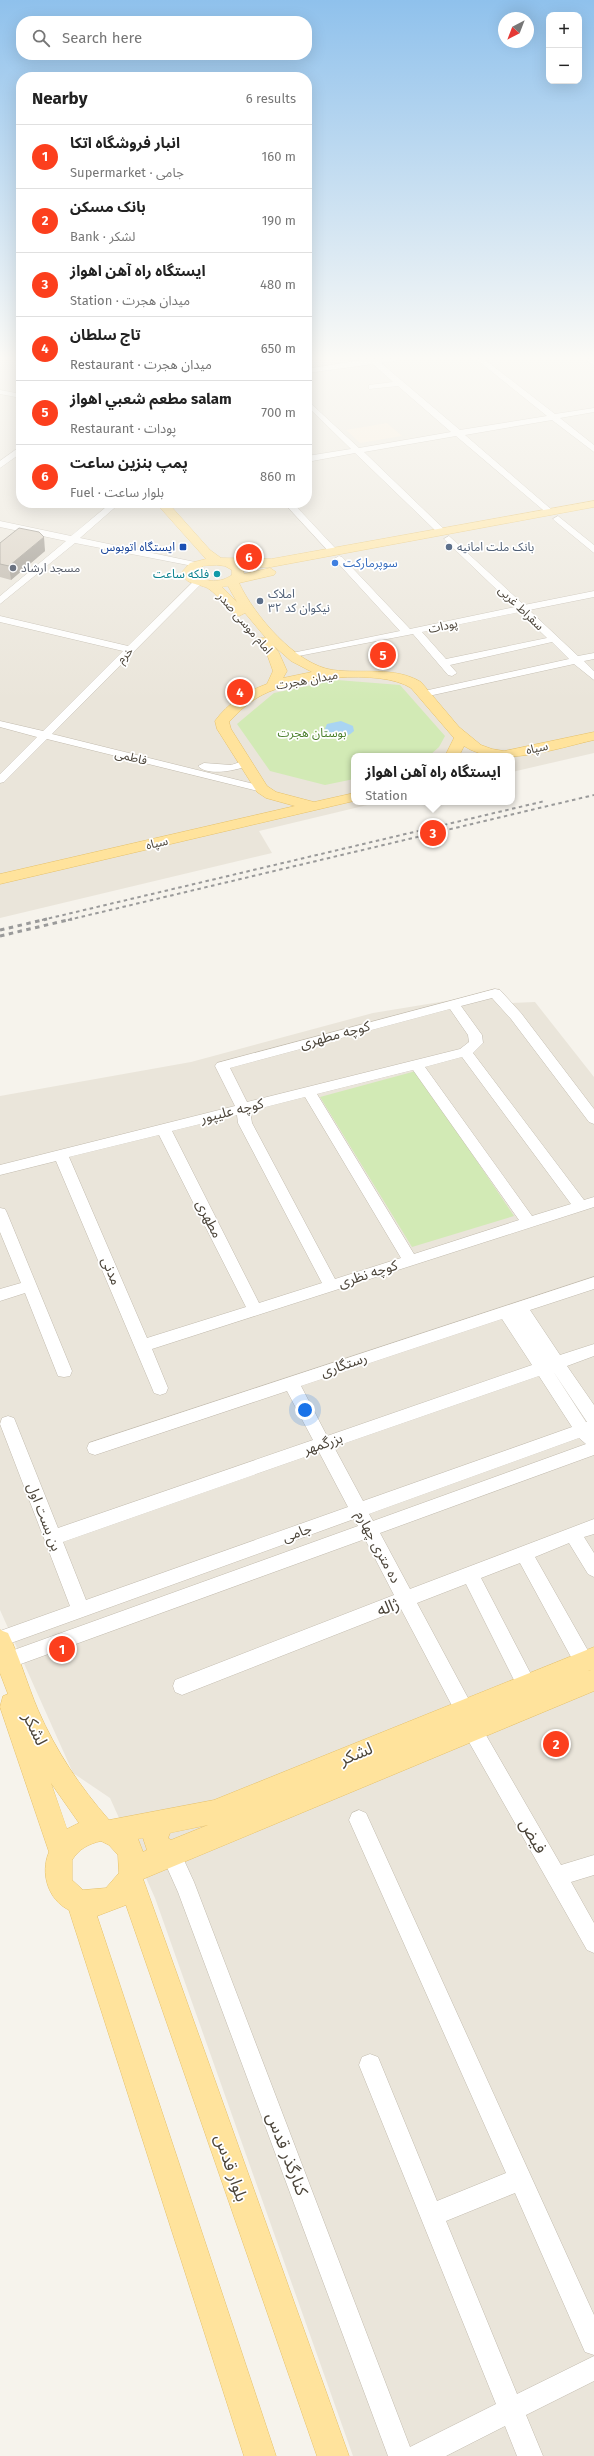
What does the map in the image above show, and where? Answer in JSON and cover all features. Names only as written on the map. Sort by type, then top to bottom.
[{"type":"main road","points":[[336,555],[233,580],[205,584],[189,576],[195,566],[217,561],[229,563],[271,564],[336,555],[553,515],[594,504]]},
{"type":"main road","points":[[154,508],[195,566]]},
{"type":"main road","points":[[166,508],[206,553],[217,561]]},
{"type":"main road","points":[[553,515],[594,512]]},
{"type":"main road","name":"امام موسی صدر","points":[[229,563],[238,569],[238,576],[233,580],[237,595],[284,651],[307,666],[331,673]]},
{"type":"main road","name":"امام موسی صدر","points":[[205,584],[226,596],[273,653],[280,671],[273,685]]},
{"type":"main road","name":"میدان هجرت","points":[[267,792],[224,729],[222,721],[228,713],[241,703],[273,685],[331,673],[398,678],[416,685],[461,738]]},
{"type":"main road","name":"سپاه","points":[[513,753],[594,736]]},
{"type":"main road","points":[[454,753],[461,738]]},
{"type":"main road","name":"سپاه","points":[[461,738],[478,751],[484,753]]},
{"type":"main road","name":"سپاه","points":[[515,762],[594,745]]},
{"type":"main road","points":[[267,792],[314,806],[351,798]]},
{"type":"main road","name":"سپاه","points":[[0,869],[243,814],[253,809],[267,792]]},
{"type":"main road","name":"سپاه","points":[[0,879],[314,806]]},
{"type":"main road","name":"لشکر","points":[[2,1653],[41,1745],[84,1811],[107,1830],[162,1822],[214,1812],[468,1720],[527,1686],[591,1667]]},
{"type":"main road","name":"لشکر","points":[[2,1653],[62,1852]]},
{"type":"main road","name":"لشکر","points":[[132,1874],[220,1831],[468,1720],[591,1667]]},
{"type":"main road","points":[[162,1822],[154,1837],[157,1846],[163,1852],[171,1854]]},
{"type":"main road","points":[[89,1830],[107,1830],[122,1837],[129,1846],[133,1856],[132,1874],[123,1890],[114,1898],[102,1903],[90,1904],[79,1901],[69,1895],[60,1881],[58,1864],[62,1852],[68,1842],[78,1834],[89,1830]]},
{"type":"main road","name":"بلوار قدس","points":[[132,1874],[333,2456]]},
{"type":"main road","points":[[79,1901],[260,2456]]},
{"type":"street","name":"سقراط غربی","points":[[382,474],[594,677]]},
{"type":"street","points":[[505,474],[594,550]]},
{"type":"street","points":[[0,601],[110,508]]},
{"type":"street","points":[[293,508],[336,555],[452,672]]},
{"type":"street","points":[[0,524],[71,542]]},
{"type":"street","points":[[0,530],[195,566]]},
{"type":"street","name":"خرم","points":[[0,780],[130,650],[205,584]]},
{"type":"street","name":"پودات","points":[[292,656],[594,594]]},
{"type":"street","points":[[0,619],[130,650]]},
{"type":"street","points":[[444,663],[554,639]]},
{"type":"street","points":[[424,694],[594,656]]},
{"type":"street","name":"فاطمی","points":[[0,716],[48,732],[267,792]]},
{"type":"street","name":"فاطمی","points":[[0,724],[48,732],[218,770],[235,768],[246,763]]},
{"type":"street","name":"کوچه مطهری","points":[[243,1108],[222,1066],[452,1003],[495,993],[516,1016],[594,1119]]},
{"type":"street","points":[[452,1003],[476,1035],[476,1043],[465,1052],[587,1204]]},
{"type":"street","name":"کوچه علیپور","points":[[0,1170],[465,1052]]},
{"type":"street","points":[[416,1064],[528,1222]]},
{"type":"street","points":[[308,1091],[410,1260]]},
{"type":"street","points":[[243,1108],[245,1123],[331,1285]]},
{"type":"street","name":"مطهری","points":[[163,1128],[255,1310]]},
{"type":"street","name":"مدنی","points":[[61,1155],[160,1388]]},
{"type":"street","name":"کوچه نظری","points":[[142,1346],[587,1204]]},
{"type":"street","points":[[0,1213],[64,1371]]},
{"type":"street","name":"رستگاری","points":[[95,1448],[594,1283]]},
{"type":"street","points":[[0,1295],[30,1286]]},
{"type":"street","points":[[2,1653],[369,1530],[594,1447],[590,1425],[512,1309]]},
{"type":"street","name":"بزرگمهر","points":[[52,1538],[594,1350]]},
{"type":"street","name":"ده متری چهارم","points":[[292,1383],[468,1720]]},
{"type":"street","name":"بن بست اول","points":[[8,1423],[81,1611]]},
{"type":"street","name":"جامی","points":[[2,1653],[81,1611],[359,1511],[590,1425]]},
{"type":"street","name":"ژاله","points":[[182,1686],[594,1526]]},
{"type":"street","points":[[573,1534],[594,1569]]},
{"type":"street","points":[[524,1553],[591,1667]]},
{"type":"street","points":[[470,1575],[527,1686]]},
{"type":"street","name":"فیض","points":[[468,1720],[594,1943]]},
{"type":"street","points":[[359,1820],[594,2343]]},
{"type":"street","name":"کنارگذر قدس","points":[[171,1854],[187,1890],[401,2456]]},
{"type":"street","points":[[556,1877],[594,1865]]},
{"type":"street","points":[[370,2065],[530,2456]]},
{"type":"street","points":[[432,2215],[520,2179]]},
{"type":"street","points":[[419,2456],[594,2368]]},
{"type":"shaded area","points":[[0,474],[16,474],[16,508],[312,508],[312,474],[594,474],[594,753],[515,771],[515,753],[351,753],[351,805],[367,805],[259,831],[272,853],[0,918]]},
{"type":"shaded area","points":[[498,988],[511,1003],[535,1002],[594,1077],[594,2456],[353,2456],[155,1898],[110,1798],[73,1773],[0,1610],[0,1096],[191,1062],[373,1013],[495,993]]},
{"type":"green space","name":"بوستان هجرت","points":[[337,680],[400,685],[445,736],[439,747],[432,753],[351,753],[351,780],[325,785],[270,771],[237,724],[274,693]]},
{"type":"green space","points":[[416,1071],[514,1216],[412,1247],[320,1097]]},
{"type":"water","points":[[341,721],[353,726],[354,731],[351,734],[343,737],[334,737],[324,731],[327,724]]},
{"type":"building","points":[[19,528],[39,532],[44,537],[9,566],[0,564],[0,543]]},
{"type":"railway","points":[[68,920],[594,795]]},
{"type":"railway","points":[[42,920],[545,801]]},
{"type":"railway","points":[[0,930],[47,919]]},
{"type":"railway","points":[[0,936],[72,919]]},
{"type":"place","name":"ایستگاه اتوبوس","points":[[183,547]]},
{"type":"place","name":"بانک ملت امانیه","points":[[449,547]]},
{"type":"place","name":"پمپ بنزین ساعت","points":[[249,557]]},
{"type":"place","name":"سوپرمارکت","points":[[335,563]]},
{"type":"place","name":"مسجد ارشاد","points":[[13,568]]},
{"type":"place","name":"فلکه ساعت","points":[[217,574]]},
{"type":"place","name":"املاک نیکوان کد ۳۲","points":[[260,601]]},
{"type":"place","name":"مطعم شعبي اهواز salam","points":[[383,655]]},
{"type":"place","name":"تاج سلطان","points":[[240,692]]},
{"type":"place","name":"ایستگاه راه آهن اهواز","points":[[433,833]]},
{"type":"place","name":"انبار فروشگاه اتکا","points":[[62,1649]]},
{"type":"place","name":"بانک مسکن","points":[[556,1744]]}]
